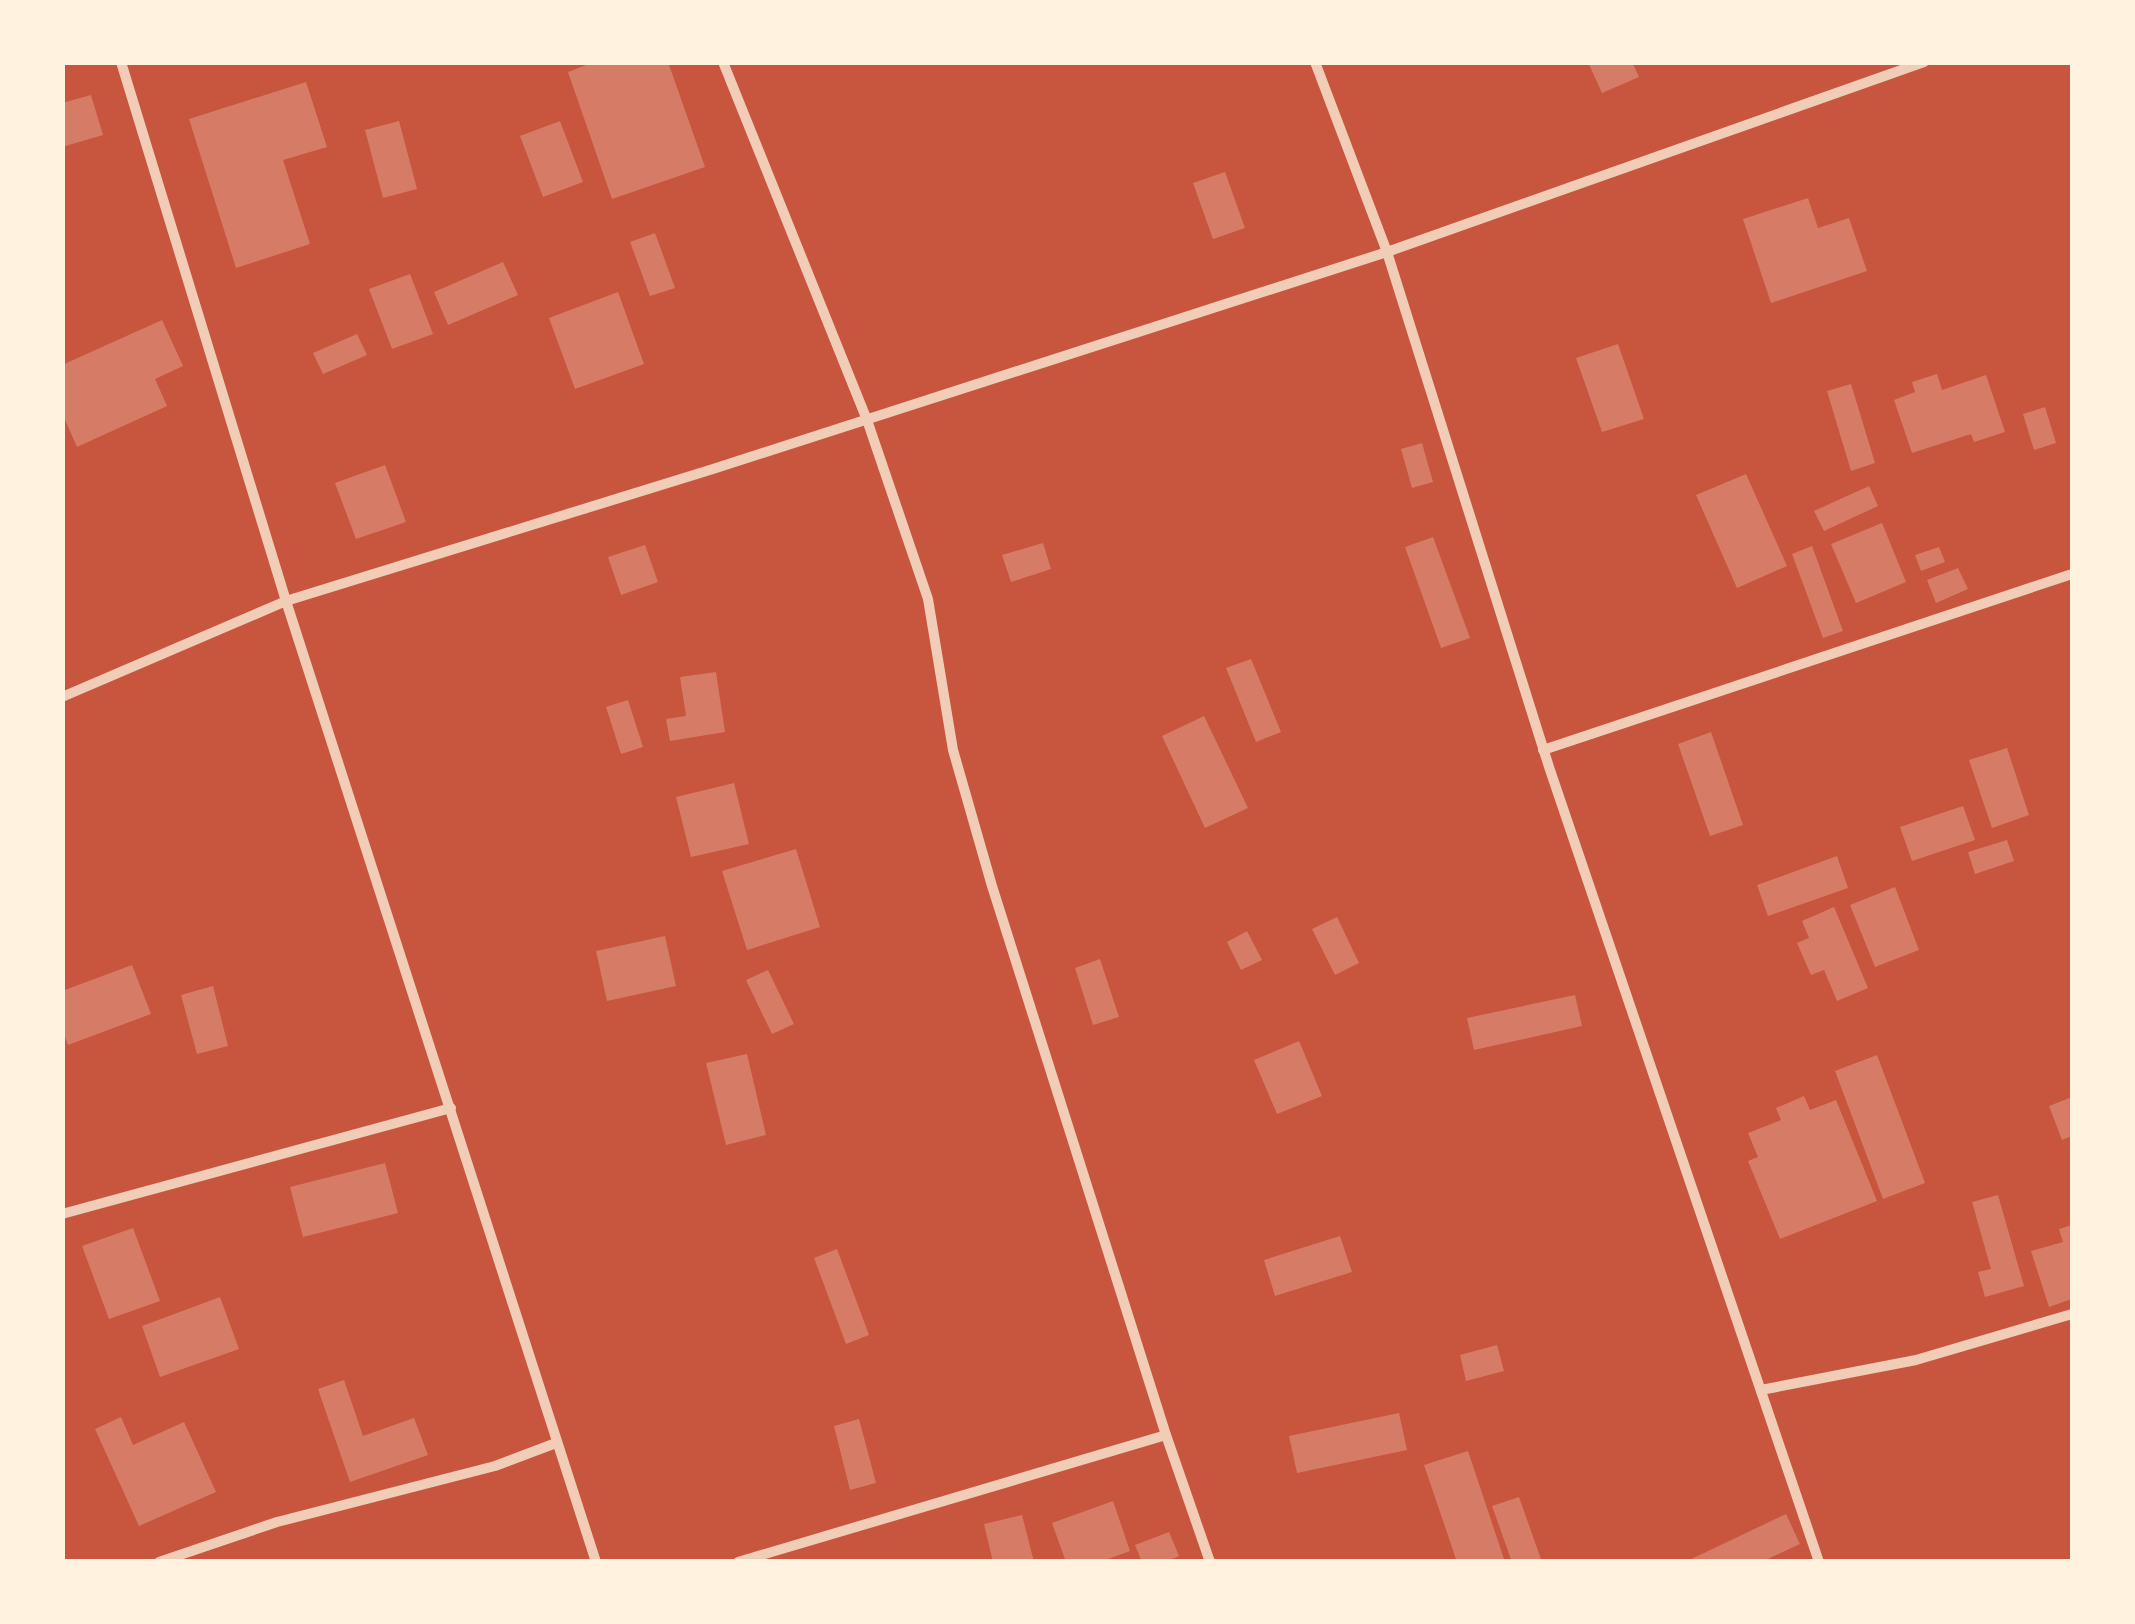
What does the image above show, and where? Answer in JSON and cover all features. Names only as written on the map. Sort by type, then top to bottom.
[{"type":"street","points":[[121,62],[286,601],[596,1562]]},
{"type":"street","points":[[723,62],[867,420],[928,600],[953,750],[992,886],[1210,1562]]},
{"type":"street","points":[[1315,62],[1388,252],[1543,750],[1820,1562]]},
{"type":"street","points":[[62,697],[286,601],[1388,252],[1924,62]]},
{"type":"street","points":[[1543,750],[2072,574]]},
{"type":"street","points":[[62,1214],[451,1108]]},
{"type":"street","points":[[1761,1390],[1916,1360],[2072,1314]]},
{"type":"street","points":[[738,1562],[1166,1435]]},
{"type":"street","points":[[159,1562],[277,1522],[495,1466],[556,1443]]},
{"type":"building","points":[[594,62],[668,62],[705,167],[612,199],[568,72]]},
{"type":"building","points":[[1588,62],[1632,62],[1639,77],[1602,93]]},
{"type":"building","points":[[306,82],[327,147],[283,160],[310,244],[236,268],[189,119]]},
{"type":"building","points":[[91,95],[103,135],[62,147],[62,103]]},
{"type":"building","points":[[399,121],[417,189],[383,198],[365,130]]},
{"type":"building","points":[[560,121],[583,182],[543,197],[520,136]]},
{"type":"building","points":[[1225,172],[1245,228],[1213,239],[1193,183]]},
{"type":"building","points":[[1808,198],[1818,228],[1849,218],[1867,271],[1771,303],[1743,219]]},
{"type":"building","points":[[655,233],[675,288],[650,296],[630,242]]},
{"type":"building","points":[[503,262],[518,295],[448,325],[434,292]]},
{"type":"building","points":[[410,274],[433,334],[392,349],[369,289]]},
{"type":"building","points":[[618,292],[644,364],[575,389],[549,318]]},
{"type":"building","points":[[162,320],[183,366],[155,379],[167,406],[77,447],[62,413],[62,365]]},
{"type":"building","points":[[357,334],[367,355],[323,374],[313,353]]},
{"type":"building","points":[[1618,344],[1644,419],[1602,432],[1576,358]]},
{"type":"building","points":[[1937,374],[1942,390],[1986,375],[2005,432],[1974,442],[1971,434],[1912,453],[1894,400],[1915,392],[1912,382]]},
{"type":"building","points":[[1851,384],[1875,463],[1851,471],[1827,391]]},
{"type":"building","points":[[2045,407],[2056,443],[2034,450],[2023,414]]},
{"type":"building","points":[[1422,443],[1433,482],[1412,488],[1401,449]]},
{"type":"building","points":[[385,465],[406,522],[356,539],[335,483]]},
{"type":"building","points":[[1746,474],[1787,566],[1737,588],[1696,495]]},
{"type":"building","points":[[1869,486],[1878,506],[1824,531],[1814,511]]},
{"type":"building","points":[[1882,523],[1906,582],[1856,603],[1831,544]]},
{"type":"building","points":[[1433,537],[1470,638],[1441,648],[1405,547]]},
{"type":"building","points":[[1043,543],[1051,569],[1011,582],[1002,555]]},
{"type":"building","points":[[645,545],[658,582],[621,595],[608,557]]},
{"type":"building","points":[[1812,546],[1843,631],[1823,638],[1792,554]]},
{"type":"building","points":[[1939,547],[1945,562],[1921,571],[1915,555]]},
{"type":"building","points":[[1958,568],[1968,589],[1936,603],[1927,580]]},
{"type":"building","points":[[1251,659],[1281,732],[1256,742],[1226,668]]},
{"type":"building","points":[[716,672],[725,732],[670,741],[666,719],[686,716],[680,677]]},
{"type":"building","points":[[628,700],[643,747],[621,754],[606,707]]},
{"type":"building","points":[[1204,716],[1248,808],[1205,828],[1162,736]]},
{"type":"building","points":[[1711,732],[1743,825],[1710,836],[1678,744]]},
{"type":"building","points":[[2007,748],[2029,815],[1992,828],[1969,760]]},
{"type":"building","points":[[734,783],[749,844],[691,857],[676,797]]},
{"type":"building","points":[[1963,806],[1975,840],[1912,861],[1900,827]]},
{"type":"building","points":[[2007,840],[2014,861],[1975,874],[1968,852]]},
{"type":"building","points":[[796,849],[820,927],[747,950],[722,871]]},
{"type":"building","points":[[1837,856],[1848,888],[1768,916],[1757,885]]},
{"type":"building","points":[[1895,887],[1919,950],[1875,967],[1850,905]]},
{"type":"building","points":[[1834,907],[1868,988],[1837,1001],[1824,970],[1811,975],[1797,943],[1809,938],[1802,921]]},
{"type":"building","points":[[1337,917],[1359,963],[1335,975],[1312,929]]},
{"type":"building","points":[[1247,931],[1262,960],[1241,970],[1227,942]]},
{"type":"building","points":[[665,936],[676,986],[607,1001],[596,951]]},
{"type":"building","points":[[1100,959],[1119,1017],[1093,1025],[1075,968]]},
{"type":"building","points":[[132,965],[151,1014],[68,1045],[62,1029],[62,991]]},
{"type":"building","points":[[768,970],[794,1024],[772,1034],[746,980]]},
{"type":"building","points":[[213,986],[228,1046],[197,1054],[181,995]]},
{"type":"building","points":[[1575,995],[1582,1026],[1474,1050],[1467,1018]]},
{"type":"building","points":[[1299,1041],[1322,1096],[1277,1114],[1254,1060]]},
{"type":"building","points":[[747,1054],[766,1135],[726,1145],[706,1063]]},
{"type":"building","points":[[1877,1055],[1925,1183],[1883,1199],[1835,1071]]},
{"type":"building","points":[[1804,1096],[1810,1110],[1836,1100],[1877,1201],[1780,1239],[1748,1161],[1758,1157],[1748,1133],[1781,1120],[1776,1108]]},
{"type":"building","points":[[2072,1097],[2072,1136],[2062,1140],[2049,1106]]},
{"type":"building","points":[[385,1163],[398,1213],[303,1237],[290,1187]]},
{"type":"building","points":[[1998,1195],[2024,1286],[1985,1297],[1978,1272],[1991,1269],[1972,1202]]},
{"type":"building","points":[[2072,1225],[2072,1299],[2049,1307],[2031,1251],[2063,1242],[2059,1229]]},
{"type":"building","points":[[133,1228],[160,1301],[109,1319],[82,1246]]},
{"type":"building","points":[[1340,1236],[1352,1272],[1275,1296],[1264,1260]]},
{"type":"building","points":[[837,1249],[869,1335],[846,1344],[814,1258]]},
{"type":"building","points":[[220,1297],[239,1349],[160,1377],[142,1326]]},
{"type":"building","points":[[1497,1345],[1504,1371],[1466,1381],[1460,1355]]},
{"type":"building","points":[[344,1380],[363,1436],[414,1418],[428,1455],[350,1482],[318,1389]]},
{"type":"building","points":[[1399,1413],[1407,1450],[1297,1473],[1289,1436]]},
{"type":"building","points":[[121,1417],[133,1445],[184,1422],[216,1492],[139,1526],[95,1429]]},
{"type":"building","points":[[859,1419],[876,1483],[850,1490],[834,1426]]},
{"type":"building","points":[[1468,1451],[1505,1562],[1457,1562],[1424,1465]]},
{"type":"building","points":[[1519,1497],[1542,1562],[1512,1562],[1492,1506]]},
{"type":"building","points":[[1113,1501],[1130,1551],[1100,1562],[1066,1562],[1052,1523]]},
{"type":"building","points":[[1786,1514],[1800,1544],[1761,1562],[1685,1562]]},
{"type":"building","points":[[1022,1515],[1034,1562],[993,1562],[984,1524]]},
{"type":"building","points":[[1169,1532],[1179,1556],[1165,1562],[1142,1562],[1135,1545]]}]
